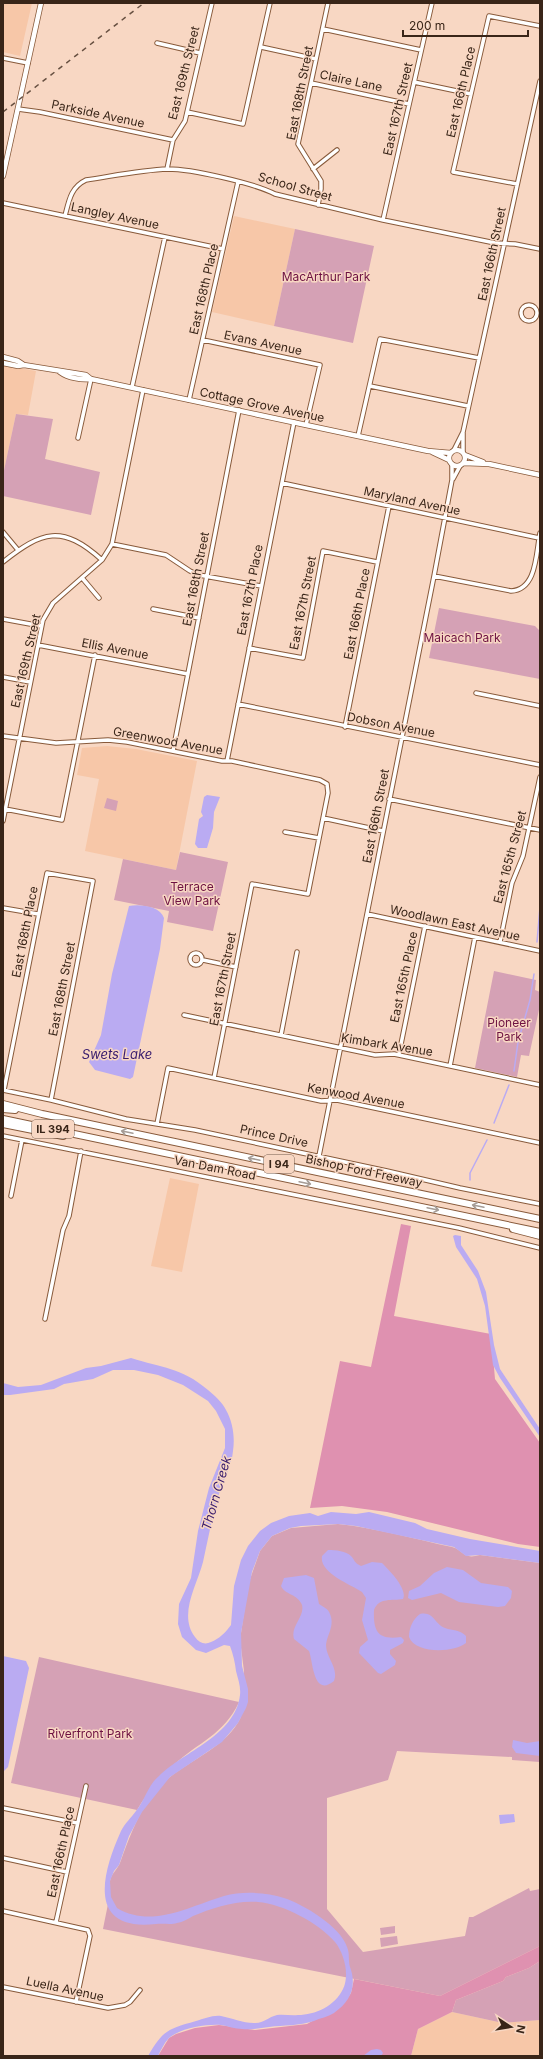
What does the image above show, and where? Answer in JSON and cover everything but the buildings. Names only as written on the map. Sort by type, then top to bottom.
[{"type":"highway","name":"IL 394","points":[[3,1104],[42,1114]]},
{"type":"highway","name":"I 94","points":[[3,1108],[42,1114]]},
{"type":"highway","name":"Bishop Ford Freeway","points":[[42,1114],[540,1218]]},
{"type":"highway","name":"IL 394","points":[[3,1119],[103,1140]]},
{"type":"highway","name":"I 94","points":[[3,1124],[78,1139],[103,1140]]},
{"type":"highway","name":"Bishop Ford Freeway","points":[[103,1140],[540,1232]]},
{"type":"highway","points":[[490,1222],[520,1232],[540,1236]]},
{"type":"street","points":[[3,176],[41,3]]},
{"type":"street","name":"East 169th Street","points":[[167,169],[173,140],[183,125],[187,112],[212,3]]},
{"type":"street","points":[[187,112],[244,124],[270,3]]},
{"type":"street","name":"East 168th Street","points":[[318,205],[322,189],[320,181],[298,144],[328,3]]},
{"type":"street","name":"East 167th Street","points":[[383,220],[432,3]]},
{"type":"street","name":"East 166th Place","points":[[517,184],[453,172],[489,16],[540,26]]},
{"type":"street","points":[[323,29],[421,50]]},
{"type":"street","points":[[157,43],[200,53]]},
{"type":"street","points":[[261,47],[316,59]]},
{"type":"street","points":[[3,58],[28,63]]},
{"type":"street","name":"East 166th Street","points":[[464,453],[463,432],[468,406],[540,81]]},
{"type":"street","points":[[414,82],[471,94]]},
{"type":"street","name":"Claire Lane","points":[[311,83],[409,104]]},
{"type":"street","name":"Parkside Avenue","points":[[18,109],[40,112],[173,140]]},
{"type":"street","points":[[313,169],[337,150]]},
{"type":"street","name":"School Street","points":[[65,216],[72,191],[78,184],[86,180],[167,169],[182,170],[238,182],[318,205],[383,220],[495,243],[540,249]]},
{"type":"street","name":"East 168th Place","points":[[189,400],[238,182]]},
{"type":"street","name":"Langley Avenue","points":[[3,203],[223,249]]},
{"type":"street","points":[[132,388],[165,237]]},
{"type":"street","points":[[524,306],[538,308],[536,317],[532,321],[527,321],[523,318],[521,310],[524,306]]},
{"type":"street","points":[[358,436],[380,339],[479,358]]},
{"type":"street","name":"Evans Avenue","points":[[203,340],[320,365],[306,425]]},
{"type":"street","name":"Cottage Grove Avenue","points":[[3,357],[85,380],[91,379],[428,451],[452,451],[464,453]]},
{"type":"street","name":"Cottage Grove Avenue","points":[[3,363],[18,366],[24,364]]},
{"type":"street","points":[[78,438],[91,379]]},
{"type":"street","points":[[370,386],[468,406]]},
{"type":"street","name":"East 169th Street","points":[[3,821],[41,626],[50,606],[83,579],[102,560],[112,544],[143,390]]},
{"type":"street","name":"East 168th Street","points":[[173,751],[239,410]]},
{"type":"street","name":"East 167th Place","points":[[227,761],[294,422]]},
{"type":"street","name":"East 166th Street","points":[[452,451],[463,432]]},
{"type":"street","name":"Cottage Grove Avenue","points":[[428,451],[451,462],[462,464]]},
{"type":"street","points":[[451,462],[452,451]]},
{"type":"street","points":[[489,464],[462,464],[464,453],[489,464],[540,475]]},
{"type":"street","name":"East 166th Street","points":[[319,1156],[434,576],[452,480],[451,462]]},
{"type":"street","name":"East 166th Street","points":[[452,480],[462,464]]},
{"type":"street","name":"Maryland Avenue","points":[[282,483],[539,538]]},
{"type":"street","name":"East 166th Place","points":[[345,727],[388,506]]},
{"type":"street","points":[[3,532],[18,550]]},
{"type":"street","points":[[434,576],[511,591],[518,591],[525,587],[530,580],[540,533]]},
{"type":"street","points":[[3,562],[18,550],[38,538],[62,536],[82,543],[102,560]]},
{"type":"street","points":[[112,544],[166,555],[190,571],[207,577],[261,586]]},
{"type":"street","name":"East 167th Street","points":[[249,648],[303,658],[323,551],[377,562]]},
{"type":"street","points":[[534,563],[540,564]]},
{"type":"street","points":[[83,579],[99,598]]},
{"type":"street","points":[[153,609],[199,618]]},
{"type":"street","points":[[3,619],[41,626]]},
{"type":"street","name":"Ellis Avenue","points":[[38,645],[188,674]]},
{"type":"street","points":[[5,809],[62,820],[95,655]]},
{"type":"street","points":[[3,677],[30,682]]},
{"type":"street","points":[[476,693],[540,706]]},
{"type":"street","name":"Dobson Avenue","points":[[238,704],[540,766]]},
{"type":"street","name":"Greenwood Avenue","points":[[3,736],[56,744],[108,740],[126,742],[320,780],[327,784],[328,793],[323,818]]},
{"type":"street","name":"East 165th Street","points":[[500,942],[512,883],[522,861],[540,777]]},
{"type":"street","points":[[3,794],[8,795]]},
{"type":"street","points":[[389,799],[540,830]]},
{"type":"street","points":[[285,832],[319,838],[323,818],[383,831]]},
{"type":"street","name":"East 167th Street","points":[[214,1078],[252,884],[308,894],[319,838]]},
{"type":"street","name":"East 168th Street","points":[[46,873],[93,881],[51,1100]]},
{"type":"street","name":"East 168th Place","points":[[4,1090],[46,873]]},
{"type":"street","points":[[3,908],[38,914]]},
{"type":"street","name":"Woodlawn East Avenue","points":[[367,914],[540,951]]},
{"type":"street","name":"East 165th Place","points":[[398,1054],[425,926]]},
{"type":"street","points":[[450,1066],[475,937]]},
{"type":"street","points":[[281,1035],[297,952]]},
{"type":"street","points":[[203,960],[236,967]]},
{"type":"street","name":"Kimbark Avenue","points":[[184,1015],[375,1055],[398,1054],[540,1085]]},
{"type":"street","name":"Kenwood Avenue","points":[[157,1124],[168,1068],[321,1101],[337,1100],[540,1143]]},
{"type":"street","name":"Prince Drive","points":[[4,1090],[126,1119],[319,1156],[460,1188],[540,1204]]},
{"type":"street","name":"Van Dam Road","points":[[3,1136],[459,1228],[540,1248]]},
{"type":"street","points":[[11,1196],[22,1140]]},
{"type":"street","points":[[45,1320],[63,1230],[68,1216],[82,1151]]},
{"type":"street","name":"East 166th Place","points":[[56,1922],[86,1786]]},
{"type":"street","points":[[3,1808],[77,1823]]},
{"type":"street","points":[[3,1858],[67,1872]]},
{"type":"street","points":[[3,1911],[88,1930],[90,1936],[76,2002]]},
{"type":"street","name":"Luella Avenue","points":[[3,1987],[108,2008],[120,2007],[130,2002],[140,1990]]},
{"type":"shaded area","points":[[3,3],[32,3],[20,56],[3,52]]},
{"type":"shaded area","points":[[234,216],[295,229],[274,326],[212,312]]},
{"type":"shaded area","points":[[3,365],[36,371],[28,415],[16,414],[3,475]]},
{"type":"shaded area","points":[[107,746],[136,749],[197,761],[176,870],[85,851],[99,779],[77,775],[82,748]]},
{"type":"shaded area","points":[[170,1178],[199,1184],[182,1272],[151,1266]]},
{"type":"shaded area","points":[[401,1224],[411,1226],[394,1316],[491,1334],[495,1379],[540,1443],[540,1547],[518,1544],[387,1512],[342,1506],[310,1508],[340,1361],[371,1367]]},
{"type":"shaded area","points":[[540,1946],[540,1961],[529,1968],[506,1977],[503,1981],[456,2000],[452,2012],[418,2029],[411,2056],[158,2056],[169,2038],[176,2034],[195,2028],[219,2025],[255,2030],[307,2024],[344,2003],[351,1993],[354,1979],[440,1996]]},
{"type":"shaded area","points":[[452,2012],[503,2023],[540,2020],[540,2056],[411,2056],[418,2029]]},
{"type":"green space","name":"MacArthur Park","points":[[295,229],[374,246],[353,343],[274,326]]},
{"type":"green space","points":[[16,414],[53,419],[45,459],[100,472],[91,515],[3,496],[3,475]]},
{"type":"green space","name":"Maicach Park","points":[[439,608],[535,626],[540,631],[540,679],[429,658]]},
{"type":"green space","points":[[107,798],[118,801],[116,811],[104,808]]},
{"type":"green space","name":"Terrace View Park","points":[[180,852],[228,862],[213,931],[167,922],[169,911],[114,900],[123,859],[176,870]]},
{"type":"green space","name":"Pioneer Park","points":[[494,971],[536,980],[535,990],[540,992],[540,1005],[529,1056],[521,1055],[517,1077],[475,1068]]},
{"type":"green space","points":[[338,1524],[381,1531],[452,1547],[470,1556],[480,1555],[540,1563],[540,1762],[512,1760],[512,1757],[397,1751],[388,1780],[327,1798],[327,1909],[363,1952],[465,1936],[469,1917],[473,1917],[529,1888],[530,1891],[540,1889],[540,1946],[440,1996],[103,1929],[110,1893],[111,1879],[120,1863],[139,1817],[152,1795],[161,1785],[179,1770],[219,1744],[235,1727],[241,1717],[244,1671],[240,1640],[248,1585],[260,1551],[272,1536],[291,1528]]},
{"type":"green space","name":"Riverfront Park","points":[[39,1657],[239,1702],[226,1723],[169,1770],[149,1792],[137,1810],[11,1783]]},
{"type":"green space","points":[[395,1926],[395,1933],[381,1935],[380,1928]]},
{"type":"green space","points":[[397,1936],[398,1944],[381,1947],[380,1938]]},
{"type":"green space","points":[[540,1961],[540,2020],[503,2023],[452,2012],[456,2000],[503,1981],[506,1977],[529,1968]]},
{"type":"water","points":[[207,795],[220,797],[214,812],[213,828],[207,848],[198,848],[195,844],[199,819],[203,816],[201,812],[204,797]]},
{"type":"water","name":"Swets Lake","points":[[139,905],[154,908],[162,914],[164,918],[160,949],[133,1077],[130,1079],[95,1070],[89,1062],[101,1035],[112,974],[129,906]]},
{"type":"water","points":[[453,1236],[461,1236],[461,1245],[478,1271],[486,1292],[494,1345],[500,1369],[540,1429],[540,1437],[500,1378],[493,1365],[485,1306],[477,1279],[456,1247]]},
{"type":"water","name":"Thorn Creek","points":[[131,1358],[180,1372],[198,1382],[222,1404],[232,1425],[234,1446],[232,1456],[217,1503],[203,1562],[188,1610],[190,1628],[200,1642],[209,1643],[214,1641],[231,1625],[234,1586],[241,1560],[248,1546],[260,1531],[271,1523],[289,1516],[310,1513],[318,1516],[331,1512],[356,1514],[369,1512],[415,1523],[427,1529],[470,1539],[540,1551],[540,1563],[480,1555],[466,1556],[454,1547],[356,1526],[338,1524],[290,1528],[272,1536],[260,1551],[252,1572],[241,1633],[242,1666],[248,1689],[248,1702],[246,1708],[238,1723],[222,1742],[170,1777],[142,1812],[129,1836],[119,1865],[114,1871],[110,1881],[111,1897],[117,1908],[130,1914],[144,1916],[171,1914],[224,1896],[238,1893],[262,1893],[292,1901],[320,1917],[343,1939],[347,1947],[352,1974],[353,1981],[351,1993],[345,2003],[332,2014],[308,2023],[249,2029],[237,2029],[221,2025],[208,2025],[187,2029],[169,2038],[158,2056],[148,2056],[153,2047],[167,2032],[179,2026],[208,2017],[221,2016],[245,2022],[257,2023],[277,2015],[304,2015],[318,2011],[330,2005],[339,1995],[345,1983],[346,1971],[341,1952],[335,1942],[328,1935],[320,1928],[300,1916],[278,1906],[258,1902],[233,1903],[208,1910],[179,1923],[172,1924],[134,1924],[118,1919],[109,1909],[105,1896],[105,1881],[114,1847],[121,1831],[139,1807],[155,1780],[169,1767],[207,1742],[229,1721],[236,1709],[240,1695],[234,1658],[230,1646],[224,1645],[206,1653],[196,1650],[182,1637],[178,1624],[179,1604],[191,1578],[198,1531],[209,1488],[225,1448],[225,1429],[216,1411],[208,1401],[183,1385],[158,1375],[134,1370],[113,1370],[93,1379],[64,1384],[54,1389],[10,1395],[3,1395],[3,1383],[18,1387],[41,1385],[86,1368],[101,1366]]},
{"type":"water","points":[[328,1550],[346,1553],[361,1566],[372,1562],[382,1563],[397,1580],[403,1590],[403,1599],[382,1601],[374,1610],[376,1629],[379,1633],[387,1637],[401,1637],[404,1640],[403,1643],[390,1650],[390,1654],[396,1661],[395,1665],[381,1674],[378,1673],[359,1653],[360,1647],[368,1640],[362,1620],[366,1598],[362,1592],[336,1577],[325,1568],[322,1562],[322,1556]]},
{"type":"water","points":[[447,1567],[463,1570],[481,1583],[508,1587],[512,1591],[511,1598],[505,1606],[498,1607],[459,1602],[441,1593],[412,1600],[408,1598],[409,1591],[420,1586],[434,1573]]},
{"type":"water","points":[[306,1575],[314,1578],[319,1604],[328,1610],[332,1622],[326,1645],[334,1667],[335,1676],[334,1681],[327,1685],[322,1685],[318,1682],[315,1676],[309,1651],[294,1639],[293,1634],[301,1614],[302,1605],[298,1599],[285,1591],[281,1586],[284,1578]]},
{"type":"water","points":[[420,1614],[428,1614],[442,1626],[463,1634],[466,1636],[466,1643],[453,1649],[444,1650],[419,1647],[413,1643],[409,1637],[412,1624],[415,1618]]},
{"type":"water","points":[[3,1656],[26,1661],[29,1668],[8,1767],[4,1771]]},
{"type":"water","points":[[513,1740],[527,1743],[540,1741],[540,1756],[516,1753],[512,1747]]},
{"type":"water","points":[[514,1814],[515,1822],[500,1824],[499,1815]]},
{"type":"water","points":[[371,2050],[381,2050],[383,2053],[381,2056],[363,2056]]},
{"type":"waterway","points":[[537,942],[540,907]]},
{"type":"waterway","points":[[514,1071],[518,1042],[530,1000],[534,974]]},
{"type":"waterway","points":[[494,1123],[509,1085]]},
{"type":"waterway","points":[[470,1180],[470,1173],[487,1140]]},
{"type":"railway","points":[[3,112],[144,3]]}]
